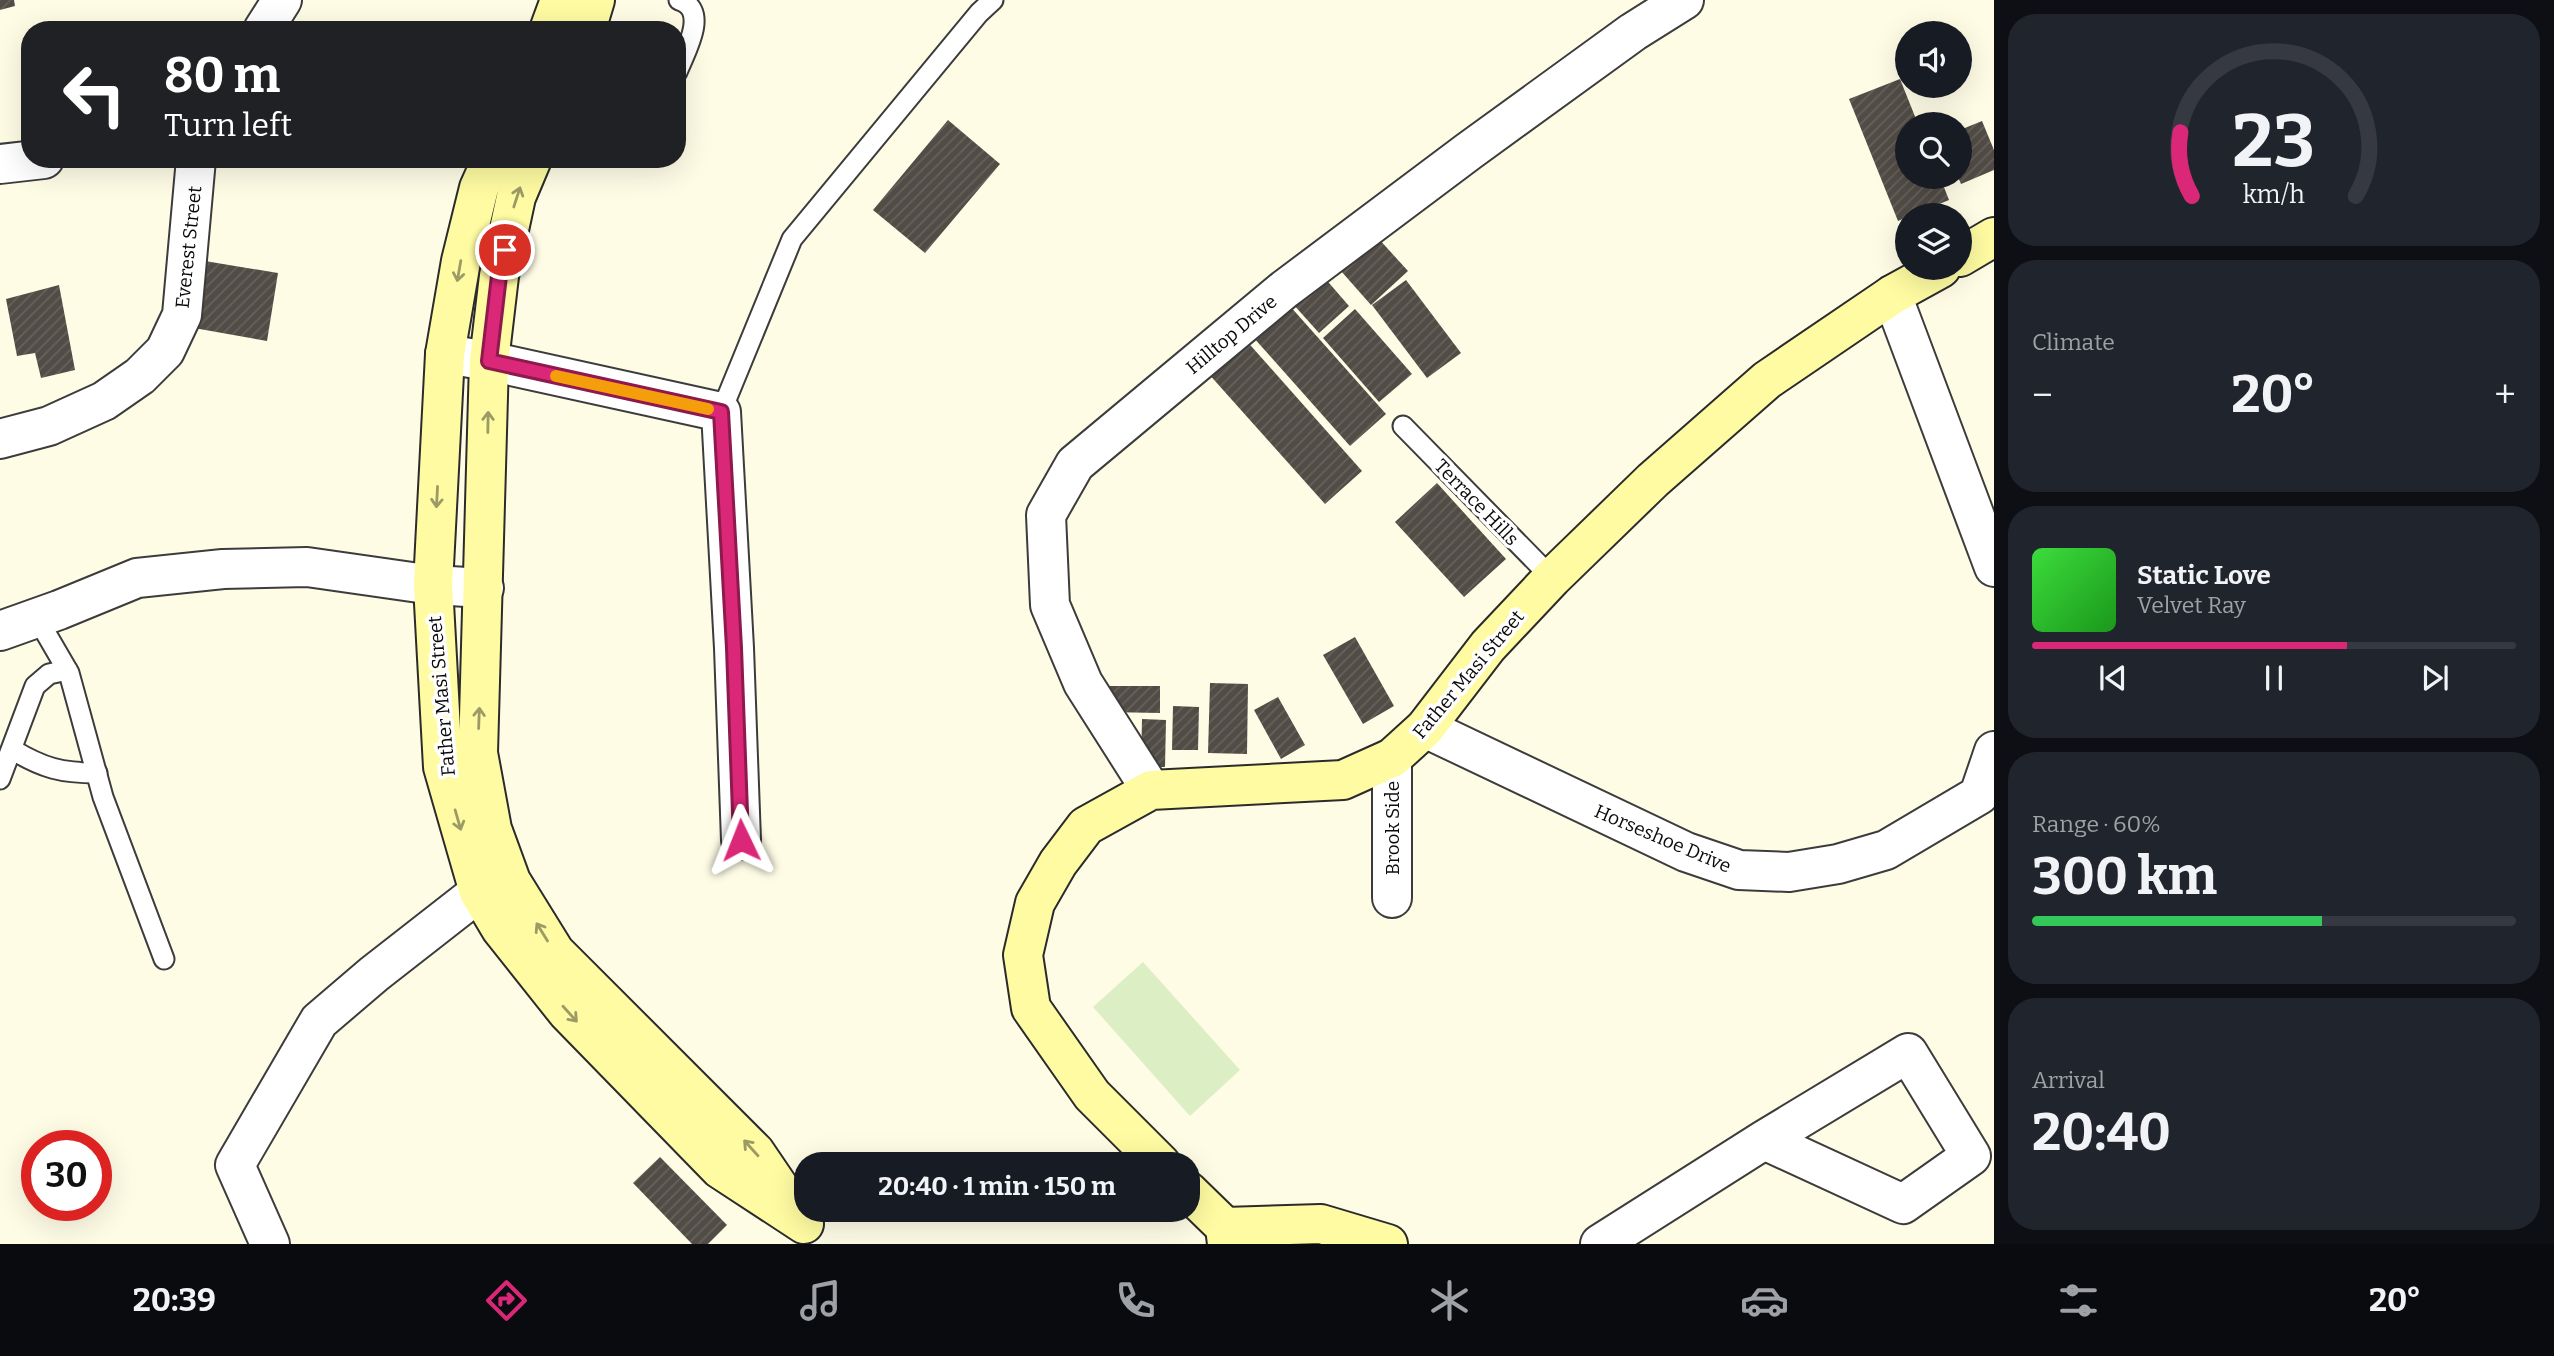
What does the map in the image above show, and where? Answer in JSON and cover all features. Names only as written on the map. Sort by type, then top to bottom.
[{"type":"street","points":[[269,21],[282,0]]},
{"type":"street","points":[[552,21],[560,0]]},
{"type":"street","points":[[589,21],[595,0]]},
{"type":"street","name":"Hilltop Drive","points":[[1151,790],[1083,683],[1051,606],[1046,515],[1075,464],[1285,289],[1479,143],[1633,32],[1684,0]]},
{"type":"street","points":[[0,164],[21,162]]},
{"type":"street","name":"Everest Street","points":[[0,439],[49,426],[104,401],[140,376],[165,351],[182,315],[195,168]]},
{"type":"street","name":"Father Masi Street","points":[[488,168],[479,188],[461,261],[445,354],[433,585],[443,767],[495,887],[555,952],[755,1152],[808,1234]]},
{"type":"street","name":"Father Masi Street","points":[[495,887],[492,829],[478,753],[489,361],[499,276],[516,197],[528,168]]},
{"type":"street","points":[[1972,250],[1994,237]]},
{"type":"street","name":"Father Masi Street","points":[[1149,1152],[1092,1095],[1031,1008],[1023,955],[1035,903],[1058,863],[1086,826],[1151,790],[1343,780],[1392,758],[1425,728],[1488,646],[1552,578],[1653,480],[1767,380],[1892,295],[1919,280]]},
{"type":"street","points":[[1892,295],[1994,567]]},
{"type":"street","points":[[445,354],[489,361],[721,412],[741,840]]},
{"type":"street","points":[[0,631],[137,578],[223,569],[307,567],[433,585],[484,588]]},
{"type":"street","name":"Horseshoe Drive","points":[[1425,728],[1686,852],[1739,870],[1789,872],[1838,864],[1886,850],[1986,803],[1994,751]]},
{"type":"street","name":"Brook Side","points":[[1392,758],[1392,898]]},
{"type":"street","points":[[270,1244],[235,1164],[319,1021],[495,887]]},
{"type":"street","points":[[1600,1244],[1764,1140],[1908,1054],[1971,1156],[1903,1204],[1764,1140]]},
{"type":"street","points":[[1200,1205],[1226,1236],[1321,1224],[1388,1244]]},
{"type":"lane","points":[[679,0],[686,2],[693,12],[695,26],[686,49]]},
{"type":"lane","points":[[721,412],[792,239],[983,4]]},
{"type":"lane","name":"Terrace Hills","points":[[1403,426],[1552,578]]},
{"type":"lane","points":[[37,618],[67,670],[103,797],[164,959]]},
{"type":"lane","points":[[0,779],[34,686],[48,674],[67,670]]},
{"type":"lane","points":[[12,750],[37,765],[53,770],[97,773]]},
{"type":"green space","points":[[1143,962],[1240,1070],[1190,1116],[1093,1007]]},
{"type":"building","points":[[0,0],[14,0],[15,6],[0,10]]},
{"type":"building","points":[[1895,81],[1895,98],[1908,98],[1913,112],[1895,112],[1895,189],[1945,189],[1949,200],[1942,203],[1895,203],[1895,214],[1849,99]]},
{"type":"building","points":[[948,120],[1000,164],[925,253],[873,210]]},
{"type":"building","points":[[1982,121],[1994,150],[1994,170],[1972,179],[1972,125]]},
{"type":"building","points":[[1378,238],[1408,271],[1371,305],[1341,271]]},
{"type":"building","points":[[205,261],[278,273],[267,341],[194,328]]},
{"type":"building","points":[[1323,276],[1349,306],[1319,333],[1293,304]]},
{"type":"building","points":[[1406,280],[1461,353],[1427,378],[1372,305]]},
{"type":"building","points":[[59,285],[75,370],[41,378],[35,353],[17,356],[6,299]]},
{"type":"building","points":[[1289,305],[1386,414],[1350,446],[1253,337]]},
{"type":"building","points":[[1355,309],[1412,374],[1379,402],[1323,338]]},
{"type":"building","points":[[1244,338],[1362,471],[1325,504],[1207,372]]},
{"type":"building","points":[[1437,483],[1506,559],[1464,597],[1395,522]]},
{"type":"building","points":[[1355,637],[1394,706],[1363,724],[1323,655]]},
{"type":"building","points":[[1210,683],[1248,684],[1247,754],[1208,753]]},
{"type":"building","points":[[1105,686],[1160,686],[1160,713],[1105,712]]},
{"type":"building","points":[[1278,697],[1305,745],[1281,759],[1254,710]]},
{"type":"building","points":[[1173,706],[1199,707],[1198,750],[1172,750]]},
{"type":"building","points":[[1142,719],[1166,720],[1165,767],[1141,767]]},
{"type":"building","points":[[660,1157],[727,1225],[708,1244],[692,1244],[633,1183]]},
{"type":"slow traffic","points":[[556,376],[708,409]]},
{"type":"route","points":[[505,250],[499,276],[489,361],[721,412],[741,840]]}]
